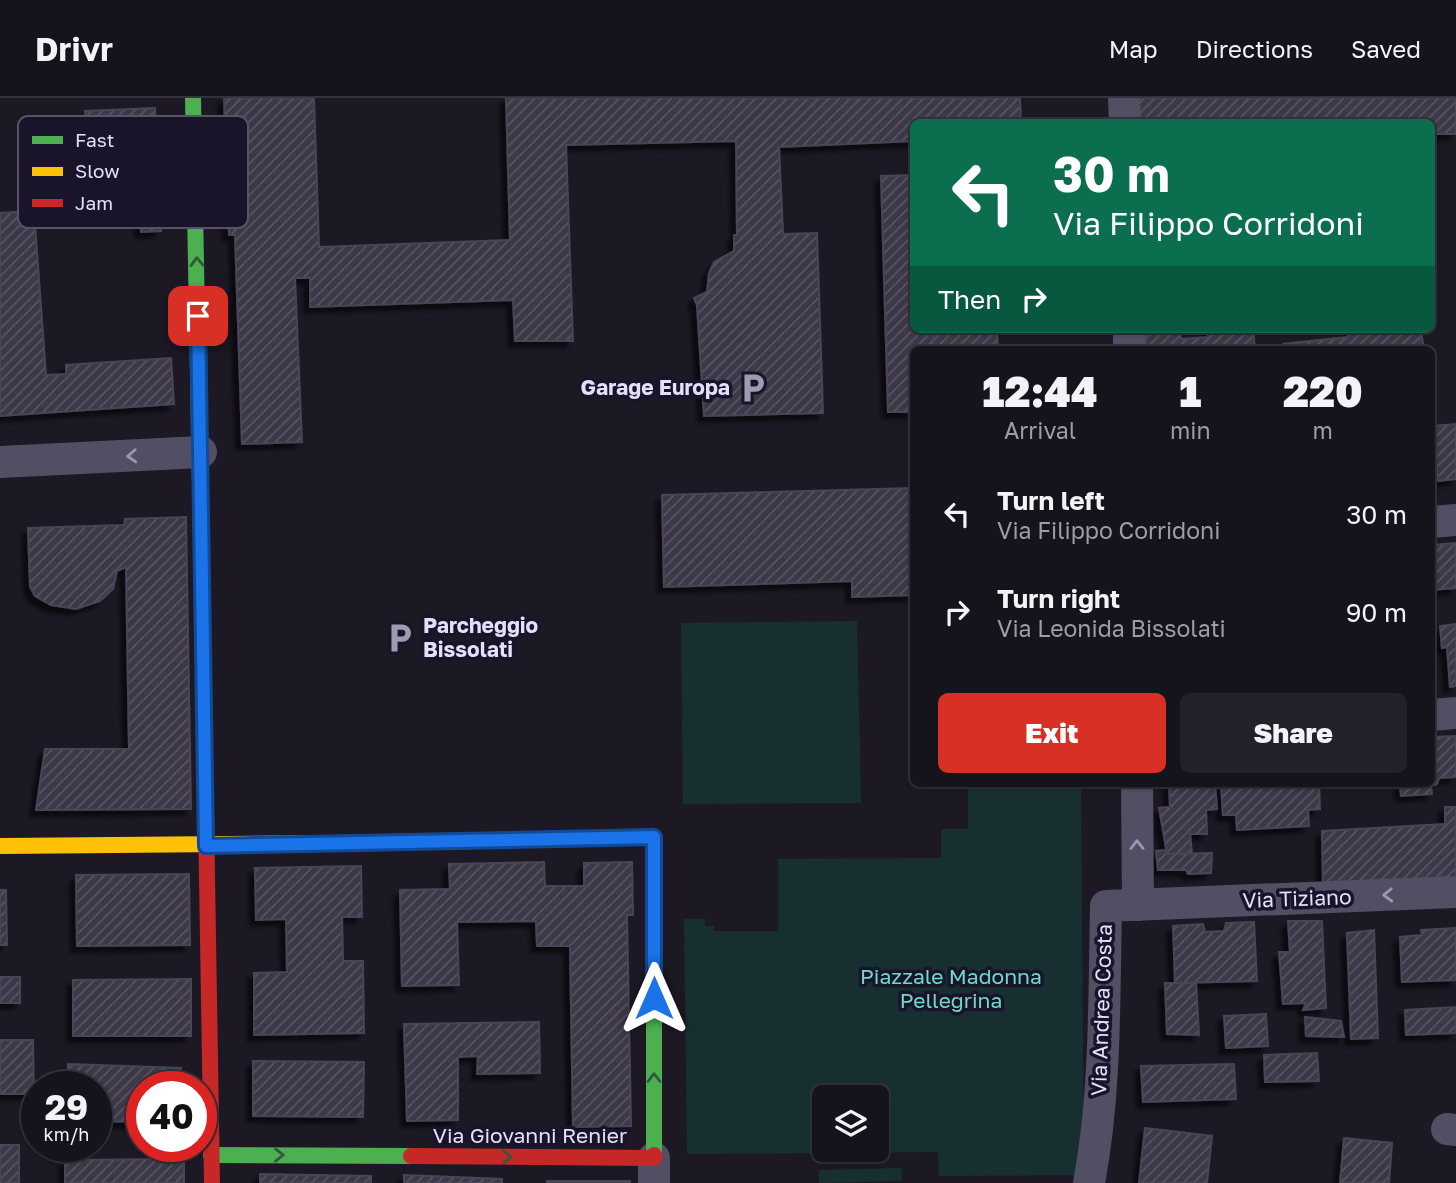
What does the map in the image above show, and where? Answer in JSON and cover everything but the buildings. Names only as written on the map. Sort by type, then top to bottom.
[{"type":"street","points":[[193,98],[193,116]]},
{"type":"street","points":[[1124,98],[1125,119]]},
{"type":"street","points":[[196,228],[210,1071]]},
{"type":"street","points":[[0,462],[201,453]]},
{"type":"street","points":[[1435,522],[1456,520]]},
{"type":"street","points":[[1435,715],[1456,713]]},
{"type":"street","name":"Via Andrea Costa","points":[[1089,1183],[1096,1146],[1103,1061],[1105,906],[1138,905],[1137,787]]},
{"type":"street","name":"Via Giovanni Renier","points":[[206,846],[654,837],[654,1171],[217,1154]]},
{"type":"street","points":[[0,846],[206,846]]},
{"type":"street","name":"Via Tiziano","points":[[1138,905],[1456,892]]},
{"type":"street","points":[[211,1162],[212,1183]]},
{"type":"green space","points":[[857,621],[861,803],[683,804],[681,623]]},
{"type":"green space","name":"Piazzale Madonna Pellegrina","points":[[968,787],[1081,787],[1084,1175],[939,1176],[938,1152],[889,1152],[889,1085],[812,1085],[812,1153],[687,1154],[684,919],[705,919],[705,926],[714,926],[714,931],[778,931],[778,859],[941,858],[941,829],[968,829]]},
{"type":"green space","points":[[902,1168],[902,1181],[819,1183],[819,1170]]},
{"type":"traffic: fast","points":[[193,98],[193,116]]},
{"type":"traffic: fast","points":[[195,228],[206,814]]},
{"type":"traffic: fast","points":[[338,843],[654,837],[654,1155]]},
{"type":"traffic: fast","points":[[217,1155],[411,1156]]},
{"type":"traffic: slow","points":[[0,846],[338,843]]},
{"type":"traffic: jam","points":[[206,814],[212,1183]]},
{"type":"traffic: jam","points":[[411,1156],[654,1158],[654,1155]]},
{"type":"place","name":"Garage Europa","points":[[753,388]]},
{"type":"place","name":"Parcheggio Bissolati","points":[[400,638]]},
{"type":"route","points":[[198,316],[206,846],[654,837],[654,998]]}]
